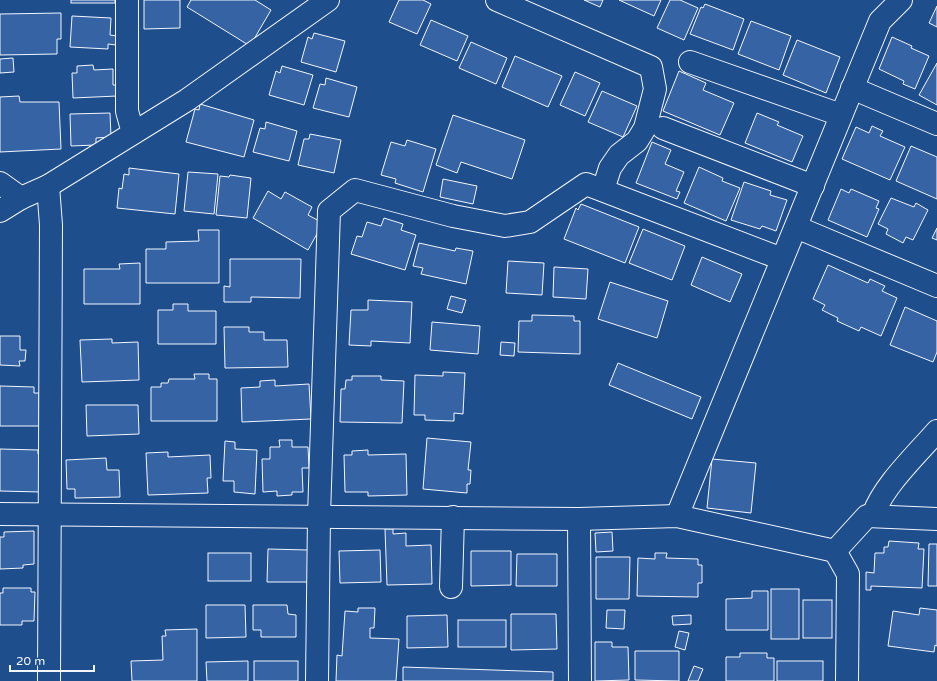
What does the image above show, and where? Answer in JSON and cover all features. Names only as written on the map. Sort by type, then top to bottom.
[{"type":"street","points":[[126,0],[127,110],[133,133]]},
{"type":"street","points":[[0,211],[21,198],[48,186],[187,100],[328,0]]},
{"type":"street","points":[[497,0],[651,67],[655,89],[645,128],[637,141],[619,155],[610,168],[603,190]]},
{"type":"street","points":[[677,516],[880,21],[902,0]]},
{"type":"street","points":[[690,62],[841,115]]},
{"type":"street","points":[[852,88],[937,124]]},
{"type":"street","points":[[663,128],[813,186]]},
{"type":"street","points":[[0,183],[21,198]]},
{"type":"street","points":[[317,681],[319,516],[329,211],[356,190],[454,216],[505,226],[530,222],[586,184],[782,259]]},
{"type":"street","points":[[48,186],[51,225],[49,681]]},
{"type":"street","points":[[796,227],[937,286]]},
{"type":"street","points":[[873,516],[876,504],[937,431]]},
{"type":"street","points":[[0,514],[579,519],[677,516],[835,551],[848,574],[847,681]]},
{"type":"street","points":[[835,551],[867,516],[937,519]]},
{"type":"street","points":[[451,587],[453,517]]},
{"type":"street","points":[[579,519],[580,681]]},
{"type":"building","points":[[71,0],[115,0],[115,3],[71,3]]},
{"type":"building","points":[[144,0],[180,0],[180,28],[144,29]]},
{"type":"building","points":[[191,0],[255,0],[271,10],[250,46],[187,7]]},
{"type":"building","points":[[399,0],[423,0],[431,4],[417,34],[389,22]]},
{"type":"building","points":[[584,0],[603,0],[600,7]]},
{"type":"building","points":[[619,0],[661,0],[654,16]]},
{"type":"building","points":[[670,0],[680,0],[698,8],[684,40],[657,28]]},
{"type":"building","points":[[705,4],[744,19],[733,50],[690,34],[701,7],[703,8]]},
{"type":"building","points":[[937,6],[937,27],[929,23]]},
{"type":"building","points":[[61,13],[61,39],[57,39],[57,54],[0,55],[0,14]]},
{"type":"building","points":[[72,16],[111,18],[110,35],[117,36],[116,45],[108,44],[108,49],[70,47]]},
{"type":"building","points":[[431,20],[468,36],[457,61],[420,45]]},
{"type":"building","points":[[751,21],[791,36],[779,70],[738,54]]},
{"type":"building","points":[[314,33],[345,41],[336,72],[301,62],[308,37],[312,39]]},
{"type":"building","points":[[892,37],[929,56],[915,89],[903,84],[904,81],[879,69]]},
{"type":"building","points":[[797,40],[840,57],[826,93],[783,75]]},
{"type":"building","points":[[471,42],[507,58],[496,84],[459,68]]},
{"type":"building","points":[[515,56],[562,76],[548,107],[502,87]]},
{"type":"building","points":[[13,58],[14,72],[0,73],[0,59]]},
{"type":"building","points":[[937,63],[937,105],[919,95]]},
{"type":"building","points":[[93,65],[94,70],[113,69],[113,85],[117,85],[117,96],[73,98],[72,73],[77,73],[77,66]]},
{"type":"building","points":[[282,66],[313,75],[304,105],[269,95],[276,71],[280,73]]},
{"type":"building","points":[[679,71],[706,83],[703,90],[734,103],[720,135],[663,111]]},
{"type":"building","points":[[575,72],[600,83],[585,116],[560,105]]},
{"type":"building","points":[[326,78],[357,87],[349,117],[313,108],[320,84],[325,85]]},
{"type":"building","points":[[602,91],[637,106],[623,137],[588,122]]},
{"type":"building","points":[[19,96],[20,102],[59,102],[61,149],[0,152],[0,97]]},
{"type":"building","points":[[200,104],[254,120],[244,157],[186,142],[195,109],[199,110]]},
{"type":"building","points":[[110,113],[111,137],[96,138],[96,145],[71,146],[70,114]]},
{"type":"building","points":[[757,113],[779,122],[777,125],[803,136],[792,162],[745,143]]},
{"type":"building","points":[[453,115],[525,140],[512,179],[461,162],[457,173],[436,165]]},
{"type":"building","points":[[266,122],[297,131],[289,161],[253,152],[260,128],[265,129]]},
{"type":"building","points":[[872,126],[883,131],[880,136],[905,147],[890,180],[842,159],[856,127],[869,133]]},
{"type":"building","points":[[310,134],[341,140],[334,173],[298,165],[304,139],[309,139]]},
{"type":"building","points":[[407,140],[436,149],[423,192],[395,183],[396,179],[381,175],[391,142],[405,146]]},
{"type":"building","points":[[652,142],[671,150],[665,164],[684,172],[676,191],[680,192],[677,199],[636,183]]},
{"type":"building","points":[[911,146],[937,157],[937,199],[896,181]]},
{"type":"building","points":[[699,167],[723,178],[722,181],[740,188],[726,221],[684,203]]},
{"type":"building","points":[[129,168],[179,174],[175,214],[117,208],[119,188],[122,189],[124,174],[129,175]]},
{"type":"building","points":[[188,172],[218,174],[214,214],[184,211]]},
{"type":"building","points":[[230,175],[251,178],[247,218],[216,215],[220,176],[229,177]]},
{"type":"building","points":[[443,179],[477,186],[473,204],[440,197]]},
{"type":"building","points":[[744,182],[771,191],[770,195],[787,200],[776,231],[762,226],[760,229],[731,220]]},
{"type":"building","points":[[841,189],[849,193],[851,189],[879,201],[876,208],[879,209],[867,237],[828,220]]},
{"type":"building","points":[[268,191],[281,199],[285,192],[312,207],[308,215],[323,223],[308,250],[253,218]]},
{"type":"building","points":[[891,198],[914,207],[916,203],[928,210],[913,240],[906,237],[903,243],[886,234],[888,229],[878,224]]},
{"type":"building","points":[[581,204],[639,227],[625,263],[564,239],[576,208],[578,210]]},
{"type":"building","points":[[384,218],[403,224],[401,230],[416,235],[405,270],[351,254],[357,236],[362,237],[367,222],[381,226]]},
{"type":"building","points":[[937,228],[937,240],[932,238]]},
{"type":"building","points":[[643,229],[685,246],[672,280],[629,263]]},
{"type":"building","points":[[198,230],[219,230],[219,283],[146,283],[146,249],[166,249],[166,242],[199,241]]},
{"type":"building","points":[[419,243],[455,251],[456,248],[473,251],[466,284],[421,274],[423,268],[413,266]]},
{"type":"building","points":[[702,257],[742,274],[730,302],[691,285]]},
{"type":"building","points":[[230,259],[301,259],[300,298],[251,297],[251,302],[224,302],[224,286],[230,287]]},
{"type":"building","points":[[508,261],[544,263],[542,295],[506,293]]},
{"type":"building","points":[[140,263],[140,304],[84,304],[84,269],[120,269],[119,264]]},
{"type":"building","points":[[828,265],[868,283],[870,279],[885,286],[882,291],[897,298],[881,336],[861,327],[859,331],[837,321],[838,318],[822,310],[825,305],[813,299]]},
{"type":"building","points":[[554,267],[588,269],[586,299],[553,297]]},
{"type":"building","points":[[610,282],[668,301],[657,338],[598,319]]},
{"type":"building","points":[[451,296],[466,300],[462,313],[447,309]]},
{"type":"building","points":[[368,300],[412,302],[410,343],[371,341],[371,346],[349,345],[351,310],[368,310]]},
{"type":"building","points":[[173,304],[188,304],[188,311],[216,311],[216,344],[158,344],[158,310],[173,310]]},
{"type":"building","points":[[905,307],[937,321],[937,352],[933,362],[890,345]]},
{"type":"building","points":[[532,315],[574,316],[574,321],[580,321],[580,354],[518,352],[519,321],[532,321]]},
{"type":"building","points":[[432,322],[480,326],[478,354],[430,350]]},
{"type":"building","points":[[224,327],[249,327],[249,332],[264,332],[264,340],[287,340],[288,367],[225,368]]},
{"type":"building","points":[[0,336],[20,336],[20,350],[26,350],[25,361],[19,361],[20,366],[0,365]]},
{"type":"building","points":[[112,339],[112,343],[138,342],[139,380],[82,382],[80,340]]},
{"type":"building","points":[[501,342],[515,343],[514,356],[500,355]]},
{"type":"building","points":[[618,363],[701,397],[692,419],[609,385]]},
{"type":"building","points":[[443,372],[465,373],[463,414],[454,413],[454,421],[425,420],[425,415],[414,415],[415,375],[443,376]]},
{"type":"building","points":[[194,374],[209,374],[209,379],[217,379],[217,421],[151,421],[151,387],[161,387],[161,383],[168,383],[169,379],[195,379]]},
{"type":"building","points":[[352,376],[381,376],[381,380],[404,381],[402,423],[340,422],[341,389],[345,389],[346,380],[352,380]]},
{"type":"building","points":[[275,380],[275,386],[309,384],[311,419],[242,422],[241,388],[260,387],[260,381]]},
{"type":"building","points":[[0,386],[34,387],[34,393],[39,393],[39,426],[0,426]]},
{"type":"building","points":[[86,405],[138,405],[139,434],[87,436]]},
{"type":"building","points":[[427,438],[471,442],[468,470],[471,470],[470,484],[467,484],[467,493],[423,489]]},
{"type":"building","points":[[279,440],[292,440],[292,447],[308,447],[309,468],[302,468],[303,492],[292,492],[292,495],[277,496],[277,491],[263,492],[262,459],[270,459],[270,447],[280,447]]},
{"type":"building","points":[[225,441],[235,442],[235,449],[257,450],[255,494],[234,492],[234,481],[223,481]]},
{"type":"building","points":[[0,449],[38,450],[38,454],[42,454],[41,492],[0,491]]},
{"type":"building","points":[[368,450],[368,455],[406,454],[407,495],[368,496],[368,492],[345,492],[344,455],[352,455],[352,451]]},
{"type":"building","points":[[168,452],[168,457],[210,455],[211,478],[207,478],[208,493],[148,495],[146,453]]},
{"type":"building","points":[[106,458],[107,470],[119,470],[120,497],[75,498],[75,489],[67,489],[66,460]]},
{"type":"building","points":[[712,459],[756,463],[751,513],[707,508]]},
{"type":"building","points":[[385,529],[393,529],[393,534],[406,533],[406,546],[431,545],[432,584],[387,585]]},
{"type":"building","points":[[34,531],[34,564],[23,565],[23,568],[0,569],[0,537],[4,537],[4,532]]},
{"type":"building","points":[[612,532],[613,551],[596,552],[595,533]]},
{"type":"building","points":[[889,541],[919,543],[918,549],[924,549],[922,588],[871,586],[871,590],[866,590],[866,572],[874,573],[875,553],[884,553],[884,547],[888,547]]},
{"type":"building","points":[[929,544],[937,544],[937,586],[928,586]]},
{"type":"building","points":[[268,549],[308,550],[308,582],[267,582]]},
{"type":"building","points":[[380,550],[381,582],[340,583],[339,551]]},
{"type":"building","points":[[471,551],[511,551],[511,585],[471,586]]},
{"type":"building","points":[[208,553],[251,553],[251,581],[208,581]]},
{"type":"building","points":[[655,553],[667,553],[666,558],[698,559],[698,565],[702,565],[702,583],[698,583],[698,597],[637,596],[638,558],[655,559]]},
{"type":"building","points":[[517,554],[557,554],[557,586],[516,586]]},
{"type":"building","points":[[596,557],[630,557],[629,599],[596,599]]},
{"type":"building","points":[[3,588],[31,588],[31,592],[35,592],[34,621],[22,621],[22,625],[0,625],[0,593],[3,593]]},
{"type":"building","points":[[771,589],[799,589],[799,639],[771,639]]},
{"type":"building","points":[[752,591],[768,591],[768,630],[726,630],[726,599],[752,598]]},
{"type":"building","points":[[803,600],[832,600],[832,638],[803,638]]},
{"type":"building","points":[[206,605],[245,605],[246,637],[206,638]]},
{"type":"building","points":[[253,605],[287,605],[288,614],[296,615],[296,637],[261,637],[261,630],[253,630]]},
{"type":"building","points":[[358,608],[375,608],[374,628],[370,628],[370,638],[399,639],[396,681],[336,681],[337,655],[342,656],[345,611],[358,612]]},
{"type":"building","points":[[920,608],[937,610],[937,646],[935,645],[934,652],[888,646],[893,611],[919,615]]},
{"type":"building","points":[[607,610],[625,610],[624,629],[606,628]]},
{"type":"building","points":[[511,614],[556,614],[557,649],[511,650]]},
{"type":"building","points":[[447,615],[448,647],[407,648],[407,616]]},
{"type":"building","points":[[691,615],[691,624],[673,625],[672,616]]},
{"type":"building","points":[[458,620],[506,620],[506,647],[458,647]]},
{"type":"building","points":[[197,629],[197,681],[132,681],[131,661],[163,660],[162,636],[166,636],[165,630]]},
{"type":"building","points":[[679,631],[689,633],[685,650],[675,647]]},
{"type":"building","points":[[595,642],[612,642],[612,647],[628,647],[629,680],[595,681]]},
{"type":"building","points":[[635,651],[679,651],[679,681],[635,680]]},
{"type":"building","points":[[740,653],[767,653],[767,658],[774,658],[774,681],[726,681],[726,657],[740,657]]},
{"type":"building","points":[[248,661],[248,681],[207,681],[206,662]]},
{"type":"building","points":[[254,661],[298,661],[298,681],[254,681]]},
{"type":"building","points":[[777,661],[823,661],[823,681],[777,681]]},
{"type":"building","points":[[694,666],[703,669],[698,681],[688,681]]},
{"type":"building","points":[[403,667],[553,672],[553,681],[403,681]]}]
